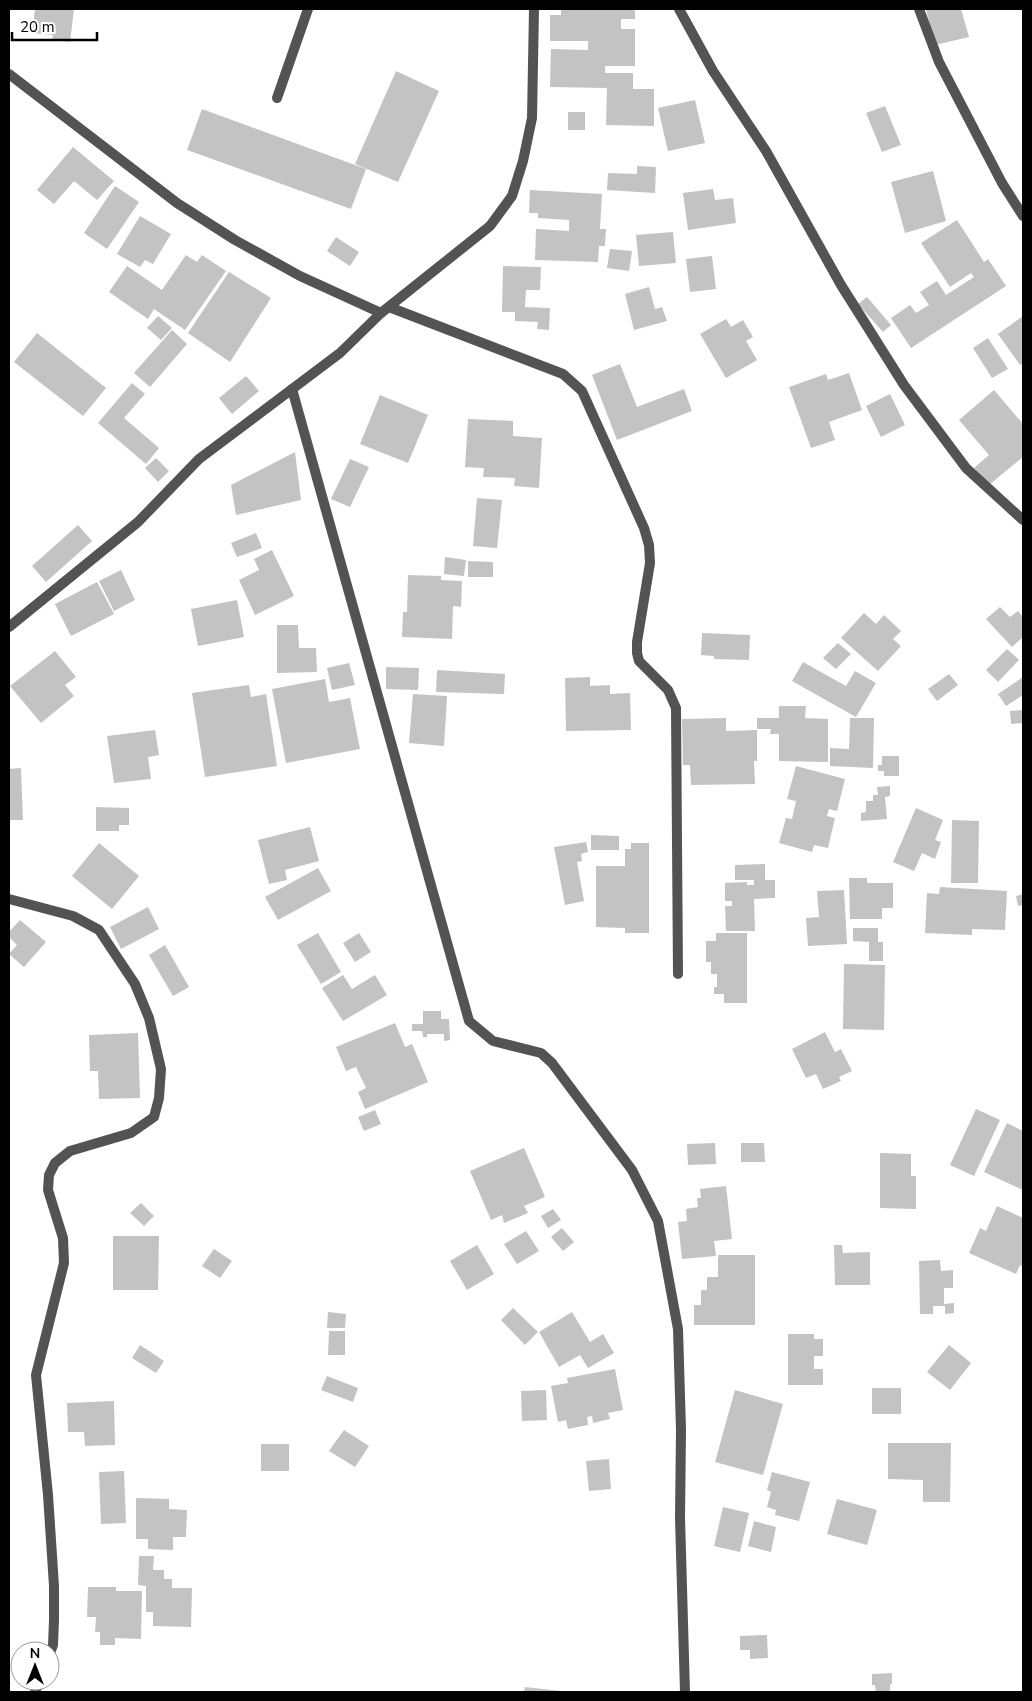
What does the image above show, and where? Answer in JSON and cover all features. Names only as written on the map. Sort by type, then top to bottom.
[{"type":"street","points":[[277,98],[308,9]]},
{"type":"street","points":[[9,627],[138,522],[199,458],[340,353],[385,310],[490,226],[512,196],[524,161],[532,118],[534,9]]},
{"type":"street","points":[[679,9],[713,71],[766,151],[841,285],[904,385],[966,468],[1023,520]]},
{"type":"street","points":[[919,9],[943,70],[1002,183],[1023,216]]},
{"type":"street","points":[[9,74],[177,203],[235,240],[300,276],[385,310],[563,374],[582,391],[644,528],[649,545],[650,563],[637,642],[637,653],[640,661],[668,690],[676,708],[678,974]]},
{"type":"street","points":[[292,389],[469,1021],[494,1041],[541,1053],[552,1063],[632,1170],[658,1221],[678,1329],[681,1430],[680,1518],[685,1692]]},
{"type":"street","points":[[9,899],[73,916],[99,930],[135,984],[149,1018],[161,1069],[159,1098],[154,1117],[131,1133],[70,1151],[55,1163],[49,1175],[48,1190],[63,1238],[64,1263],[36,1375],[48,1495],[54,1586],[52,1641]]},
{"type":"building","points":[[35,9],[74,9],[70,42],[52,40],[53,35],[32,33]]},
{"type":"building","points":[[561,9],[635,9],[635,19],[621,19],[621,29],[635,29],[635,66],[605,66],[605,73],[633,73],[633,89],[654,89],[654,126],[606,125],[607,88],[550,87],[551,49],[588,50],[588,41],[550,41],[550,15],[561,15]]},
{"type":"building","points":[[926,9],[961,9],[969,37],[935,45]]},
{"type":"building","points":[[396,71],[439,91],[398,182],[355,164]]},
{"type":"building","points":[[695,100],[705,143],[668,151],[658,108]]},
{"type":"building","points":[[885,106],[901,145],[882,152],[866,113]]},
{"type":"building","points":[[202,109],[366,169],[351,209],[187,150]]},
{"type":"building","points":[[568,112],[585,112],[585,130],[568,130]]},
{"type":"building","points":[[73,147],[114,181],[97,200],[74,181],[54,204],[37,190]]},
{"type":"building","points":[[637,166],[656,167],[655,193],[607,190],[608,173],[637,174]]},
{"type":"building","points":[[933,171],[946,221],[905,233],[891,182]]},
{"type":"building","points":[[115,186],[139,202],[107,249],[84,233]]},
{"type":"building","points":[[713,189],[715,200],[733,198],[736,223],[688,230],[683,193]]},
{"type":"building","points":[[530,190],[602,194],[600,229],[606,229],[605,246],[599,246],[598,262],[535,260],[536,229],[569,231],[569,220],[538,218],[538,213],[529,213]]},
{"type":"building","points":[[140,216],[171,234],[153,264],[145,260],[140,267],[117,254]]},
{"type":"building","points":[[957,220],[984,262],[988,259],[1006,286],[911,348],[891,318],[910,305],[916,313],[929,305],[920,292],[937,281],[946,295],[974,277],[971,273],[950,287],[921,243]]},
{"type":"building","points":[[673,232],[676,263],[639,266],[636,235]]},
{"type":"building","points":[[336,237],[359,252],[350,266],[327,251]]},
{"type":"building","points":[[610,249],[632,251],[629,271],[607,268]]},
{"type":"building","points":[[186,255],[197,262],[202,255],[226,271],[185,330],[154,309],[148,319],[109,292],[127,266],[162,290]]},
{"type":"building","points":[[712,256],[716,289],[690,292],[686,259]]},
{"type":"building","points":[[503,266],[541,267],[540,290],[526,290],[525,307],[550,308],[549,330],[537,329],[538,322],[515,321],[515,312],[502,312]]},
{"type":"building","points":[[229,272],[271,298],[230,362],[188,333]]},
{"type":"building","points":[[649,287],[655,309],[662,307],[667,321],[634,330],[625,294]]},
{"type":"building","points":[[867,297],[891,325],[883,332],[858,304]]},
{"type":"building","points":[[158,316],[172,328],[161,340],[147,328]]},
{"type":"building","points":[[1023,316],[1023,363],[1020,365],[998,334]]},
{"type":"building","points":[[726,319],[731,327],[743,320],[753,337],[746,341],[757,360],[726,378],[700,334]]},
{"type":"building","points":[[172,330],[187,344],[150,387],[134,373]]},
{"type":"building","points":[[37,333],[106,388],[83,416],[14,362]]},
{"type":"building","points":[[988,338],[1008,369],[992,378],[973,348]]},
{"type":"building","points":[[620,364],[637,407],[684,389],[692,411],[617,440],[592,375]]},
{"type":"building","points":[[849,373],[862,410],[829,422],[835,440],[811,448],[789,387],[826,374],[828,380]]},
{"type":"building","points":[[246,376],[259,391],[232,414],[219,398]]},
{"type":"building","points":[[132,383],[145,394],[124,418],[159,448],[146,464],[98,423]]},
{"type":"building","points":[[994,390],[1023,424],[1023,457],[989,485],[974,468],[989,455],[959,420]]},
{"type":"building","points":[[890,394],[905,425],[881,437],[866,406]]},
{"type":"building","points":[[380,395],[428,415],[408,463],[360,444]]},
{"type":"building","points":[[468,419],[513,421],[513,436],[542,438],[539,488],[514,486],[515,478],[483,477],[484,468],[465,467]]},
{"type":"building","points":[[295,452],[301,500],[236,515],[231,485]]},
{"type":"building","points":[[156,458],[169,471],[158,482],[145,468]]},
{"type":"building","points":[[350,459],[369,467],[350,507],[331,499]]},
{"type":"building","points":[[477,498],[502,500],[497,548],[473,546]]},
{"type":"building","points":[[78,525],[92,541],[46,582],[32,566]]},
{"type":"building","points":[[256,533],[262,548],[237,557],[231,543]]},
{"type":"building","points":[[272,550],[294,596],[255,615],[239,580],[259,570],[254,559]]},
{"type":"building","points":[[445,557],[466,560],[464,576],[444,574]]},
{"type":"building","points":[[468,561],[493,562],[493,577],[468,577]]},
{"type":"building","points":[[121,570],[135,600],[114,611],[99,581]]},
{"type":"building","points":[[408,575],[441,576],[441,580],[462,581],[461,607],[453,606],[452,639],[402,637],[403,612],[407,612]]},
{"type":"building","points":[[97,582],[114,614],[71,636],[55,604]]},
{"type":"building","points":[[237,600],[244,637],[198,646],[191,609]]},
{"type":"building","points":[[1000,607],[1010,617],[1018,611],[1023,617],[1023,637],[1012,647],[986,619]]},
{"type":"building","points":[[864,613],[876,624],[884,615],[901,631],[893,639],[901,646],[878,671],[841,638]]},
{"type":"building","points":[[277,625],[298,625],[299,648],[316,648],[317,672],[277,673]]},
{"type":"building","points":[[702,633],[750,635],[749,660],[714,659],[714,656],[701,655]]},
{"type":"building","points":[[838,643],[851,654],[836,669],[823,658]]},
{"type":"building","points":[[1007,649],[1019,660],[998,682],[986,670]]},
{"type":"building","points":[[55,651],[76,677],[65,685],[74,696],[41,723],[10,686]]},
{"type":"building","points":[[803,662],[846,686],[855,671],[876,683],[856,717],[792,681]]},
{"type":"building","points":[[349,663],[355,685],[332,690],[327,668]]},
{"type":"building","points":[[386,667],[419,668],[418,690],[386,689]]},
{"type":"building","points":[[437,670],[505,674],[504,694],[436,692]]},
{"type":"building","points":[[949,674],[958,685],[937,701],[928,689]]},
{"type":"building","points":[[590,677],[590,686],[610,685],[610,694],[630,693],[631,730],[566,731],[565,678]]},
{"type":"building","points":[[1023,677],[1023,695],[1006,706],[998,694]]},
{"type":"building","points":[[325,679],[329,702],[350,698],[360,749],[286,763],[272,689]]},
{"type":"building","points":[[249,685],[251,697],[266,694],[277,766],[205,777],[192,693]]},
{"type":"building","points":[[413,694],[447,696],[444,746],[409,743]]},
{"type":"building","points":[[779,706],[806,706],[805,718],[828,719],[828,762],[779,761],[779,734],[770,734],[771,729],[757,729],[757,718],[779,718]]},
{"type":"building","points":[[1023,710],[1023,723],[1011,724],[1010,711]]},
{"type":"building","points":[[726,718],[726,731],[757,730],[757,761],[754,761],[755,784],[691,785],[690,765],[683,765],[682,719]]},
{"type":"building","points":[[850,718],[874,718],[873,768],[830,766],[830,748],[849,749]]},
{"type":"building","points":[[155,730],[159,755],[148,757],[151,779],[114,783],[107,736]]},
{"type":"building","points":[[882,756],[899,756],[899,776],[884,776],[884,771],[878,771],[878,765],[882,765]]},
{"type":"building","points":[[796,766],[845,779],[837,811],[829,809],[827,816],[835,818],[828,848],[814,845],[812,852],[779,843],[786,818],[792,819],[796,801],[787,799]]},
{"type":"building","points":[[21,768],[23,820],[9,820],[9,769]]},
{"type":"building","points":[[890,786],[890,796],[885,797],[887,819],[861,821],[861,813],[866,812],[866,801],[873,801],[873,795],[878,795],[877,787]]},
{"type":"building","points":[[96,807],[129,808],[129,825],[119,825],[119,831],[96,831]]},
{"type":"building","points":[[916,808],[943,820],[935,840],[941,842],[935,859],[922,853],[914,871],[893,862]]},
{"type":"building","points":[[952,820],[979,821],[978,883],[951,883]]},
{"type":"building","points":[[310,827],[319,861],[285,870],[287,880],[269,884],[258,840]]},
{"type":"building","points":[[591,835],[619,836],[619,850],[591,850]]},
{"type":"building","points":[[586,842],[588,852],[581,854],[582,861],[577,862],[584,901],[565,905],[554,847]]},
{"type":"building","points":[[99,843],[139,876],[112,909],[72,876]]},
{"type":"building","points":[[631,843],[649,843],[649,933],[625,933],[625,928],[596,927],[596,866],[625,866],[625,849],[631,849]]},
{"type":"building","points":[[765,864],[765,880],[775,880],[775,898],[754,899],[755,931],[726,931],[725,906],[732,906],[732,901],[725,901],[725,883],[747,882],[747,885],[754,885],[754,880],[735,880],[735,865]]},
{"type":"building","points":[[318,868],[331,891],[278,920],[265,897]]},
{"type":"building","points":[[849,878],[867,878],[867,883],[893,883],[893,908],[882,908],[882,919],[850,919]]},
{"type":"building","points":[[940,887],[1007,891],[1005,930],[972,929],[972,935],[925,933],[927,893],[939,894]]},
{"type":"building","points":[[844,890],[847,944],[808,946],[806,918],[819,917],[817,891]]},
{"type":"building","points":[[1023,894],[1023,905],[1018,906],[1016,896]]},
{"type":"building","points":[[148,907],[159,929],[121,949],[110,927]]},
{"type":"building","points":[[20,920],[46,942],[24,967],[9,954],[17,945],[9,937],[9,932]]},
{"type":"building","points":[[853,928],[878,928],[878,942],[883,942],[883,961],[869,961],[869,942],[853,941]]},
{"type":"building","points":[[318,933],[341,972],[321,984],[297,945]]},
{"type":"building","points":[[359,933],[371,952],[355,962],[343,943]]},
{"type":"building","points":[[716,933],[747,933],[747,1003],[724,1003],[724,994],[714,994],[714,987],[717,987],[717,974],[711,974],[711,962],[706,962],[706,941],[716,941]]},
{"type":"building","points":[[165,945],[189,987],[173,996],[149,955]]},
{"type":"building","points":[[844,964],[885,965],[884,1030],[843,1029]]},
{"type":"building","points":[[343,975],[352,989],[375,975],[387,995],[343,1021],[322,988]]},
{"type":"building","points":[[423,1011],[441,1011],[441,1019],[449,1019],[450,1040],[444,1041],[444,1034],[427,1034],[427,1037],[423,1037],[422,1031],[412,1031],[412,1024],[423,1024]]},
{"type":"building","points":[[395,1023],[405,1047],[412,1044],[428,1082],[365,1109],[358,1092],[366,1088],[356,1067],[346,1071],[336,1047]]},
{"type":"building","points":[[825,1032],[835,1052],[841,1049],[852,1071],[839,1077],[841,1081],[823,1089],[816,1074],[806,1078],[792,1049]]},
{"type":"building","points":[[138,1033],[140,1098],[99,1099],[98,1071],[90,1071],[89,1035]]},
{"type":"building","points":[[976,1109],[1000,1120],[974,1176],[950,1165]]},
{"type":"building","points":[[375,1110],[381,1124],[364,1131],[358,1117]]},
{"type":"building","points":[[1007,1123],[1023,1131],[1023,1190],[984,1172]]},
{"type":"building","points":[[715,1143],[716,1164],[688,1165],[687,1144]]},
{"type":"building","points":[[741,1143],[764,1143],[765,1162],[741,1162]]},
{"type":"building","points":[[524,1148],[545,1197],[524,1206],[528,1213],[504,1223],[502,1215],[491,1220],[470,1171]]},
{"type":"building","points":[[880,1153],[911,1154],[911,1176],[916,1176],[916,1209],[880,1208]]},
{"type":"building","points":[[726,1186],[732,1239],[714,1241],[716,1256],[682,1259],[678,1222],[687,1221],[686,1209],[698,1207],[697,1198],[701,1198],[700,1189]]},
{"type":"building","points":[[141,1203],[154,1216],[144,1226],[130,1213]]},
{"type":"building","points":[[997,1206],[1023,1218],[1023,1267],[1020,1265],[1016,1274],[969,1253],[980,1228],[986,1231]]},
{"type":"building","points":[[553,1209],[561,1220],[548,1228],[541,1216]]},
{"type":"building","points":[[562,1228],[574,1242],[563,1251],[551,1237]]},
{"type":"building","points":[[526,1231],[539,1251],[517,1264],[504,1244]]},
{"type":"building","points":[[113,1236],[159,1236],[158,1290],[113,1290]]},
{"type":"building","points":[[477,1245],[494,1274],[467,1290],[450,1261]]},
{"type":"building","points":[[834,1245],[842,1245],[843,1253],[870,1252],[870,1285],[835,1285]]},
{"type":"building","points":[[214,1249],[232,1261],[220,1278],[202,1266]]},
{"type":"building","points":[[718,1255],[755,1255],[755,1325],[694,1325],[694,1305],[701,1305],[701,1290],[707,1290],[707,1277],[718,1277]]},
{"type":"building","points":[[940,1260],[941,1271],[953,1270],[953,1288],[944,1288],[944,1304],[954,1303],[954,1313],[945,1314],[945,1306],[933,1306],[933,1314],[920,1314],[919,1261]]},
{"type":"building","points":[[513,1308],[538,1332],[525,1345],[501,1320]]},
{"type":"building","points":[[328,1312],[346,1314],[345,1328],[327,1328]]},
{"type":"building","points":[[572,1312],[590,1342],[603,1334],[614,1353],[588,1368],[580,1355],[559,1367],[539,1332]]},
{"type":"building","points":[[329,1331],[345,1331],[345,1355],[328,1355]]},
{"type":"building","points":[[788,1334],[814,1334],[814,1339],[823,1339],[823,1356],[814,1356],[814,1369],[823,1369],[823,1385],[788,1385]]},
{"type":"building","points":[[140,1345],[164,1361],[156,1373],[132,1358]]},
{"type":"building","points":[[949,1345],[971,1363],[950,1390],[927,1372]]},
{"type":"building","points":[[615,1369],[623,1410],[608,1413],[610,1419],[593,1423],[592,1416],[587,1417],[588,1425],[568,1429],[566,1420],[558,1422],[551,1386],[568,1383],[567,1378]]},
{"type":"building","points":[[327,1376],[358,1388],[353,1402],[321,1390]]},
{"type":"building","points":[[872,1388],[901,1388],[901,1414],[872,1414]]},
{"type":"building","points":[[546,1390],[547,1420],[522,1421],[521,1391]]},
{"type":"building","points":[[735,1390],[783,1404],[763,1475],[715,1462]]},
{"type":"building","points":[[114,1401],[115,1445],[85,1446],[84,1432],[68,1432],[67,1403]]},
{"type":"building","points":[[344,1430],[369,1446],[355,1467],[329,1451]]},
{"type":"building","points":[[888,1443],[951,1443],[950,1502],[923,1502],[923,1480],[888,1479]]},
{"type":"building","points":[[261,1444],[289,1444],[289,1471],[261,1471]]},
{"type":"building","points":[[609,1459],[611,1489],[589,1491],[586,1461]]},
{"type":"building","points":[[124,1471],[126,1523],[101,1524],[99,1472]]},
{"type":"building","points":[[772,1472],[810,1482],[799,1521],[775,1515],[776,1510],[767,1507],[771,1492],[767,1490]]},
{"type":"building","points":[[136,1498],[169,1499],[169,1509],[187,1510],[186,1537],[173,1537],[173,1550],[148,1549],[148,1539],[136,1539]]},
{"type":"building","points":[[837,1499],[877,1510],[867,1545],[827,1534]]},
{"type":"building","points":[[723,1507],[749,1513],[740,1552],[714,1546]]},
{"type":"building","points":[[754,1521],[776,1527],[771,1552],[748,1546]]},
{"type":"building","points":[[139,1556],[154,1556],[153,1570],[164,1570],[164,1579],[172,1579],[172,1588],[192,1588],[191,1627],[153,1626],[153,1612],[146,1612],[146,1586],[138,1585]]},
{"type":"building","points":[[88,1587],[116,1587],[116,1591],[142,1591],[141,1639],[115,1638],[115,1645],[100,1645],[100,1632],[95,1632],[96,1617],[87,1617]]},
{"type":"building","points":[[767,1635],[768,1658],[750,1659],[750,1650],[740,1650],[740,1636]]},
{"type":"building","points":[[892,1673],[890,1692],[876,1692],[875,1685],[872,1685],[872,1674]]},
{"type":"building","points":[[525,1687],[561,1691],[561,1692],[524,1692]]}]
